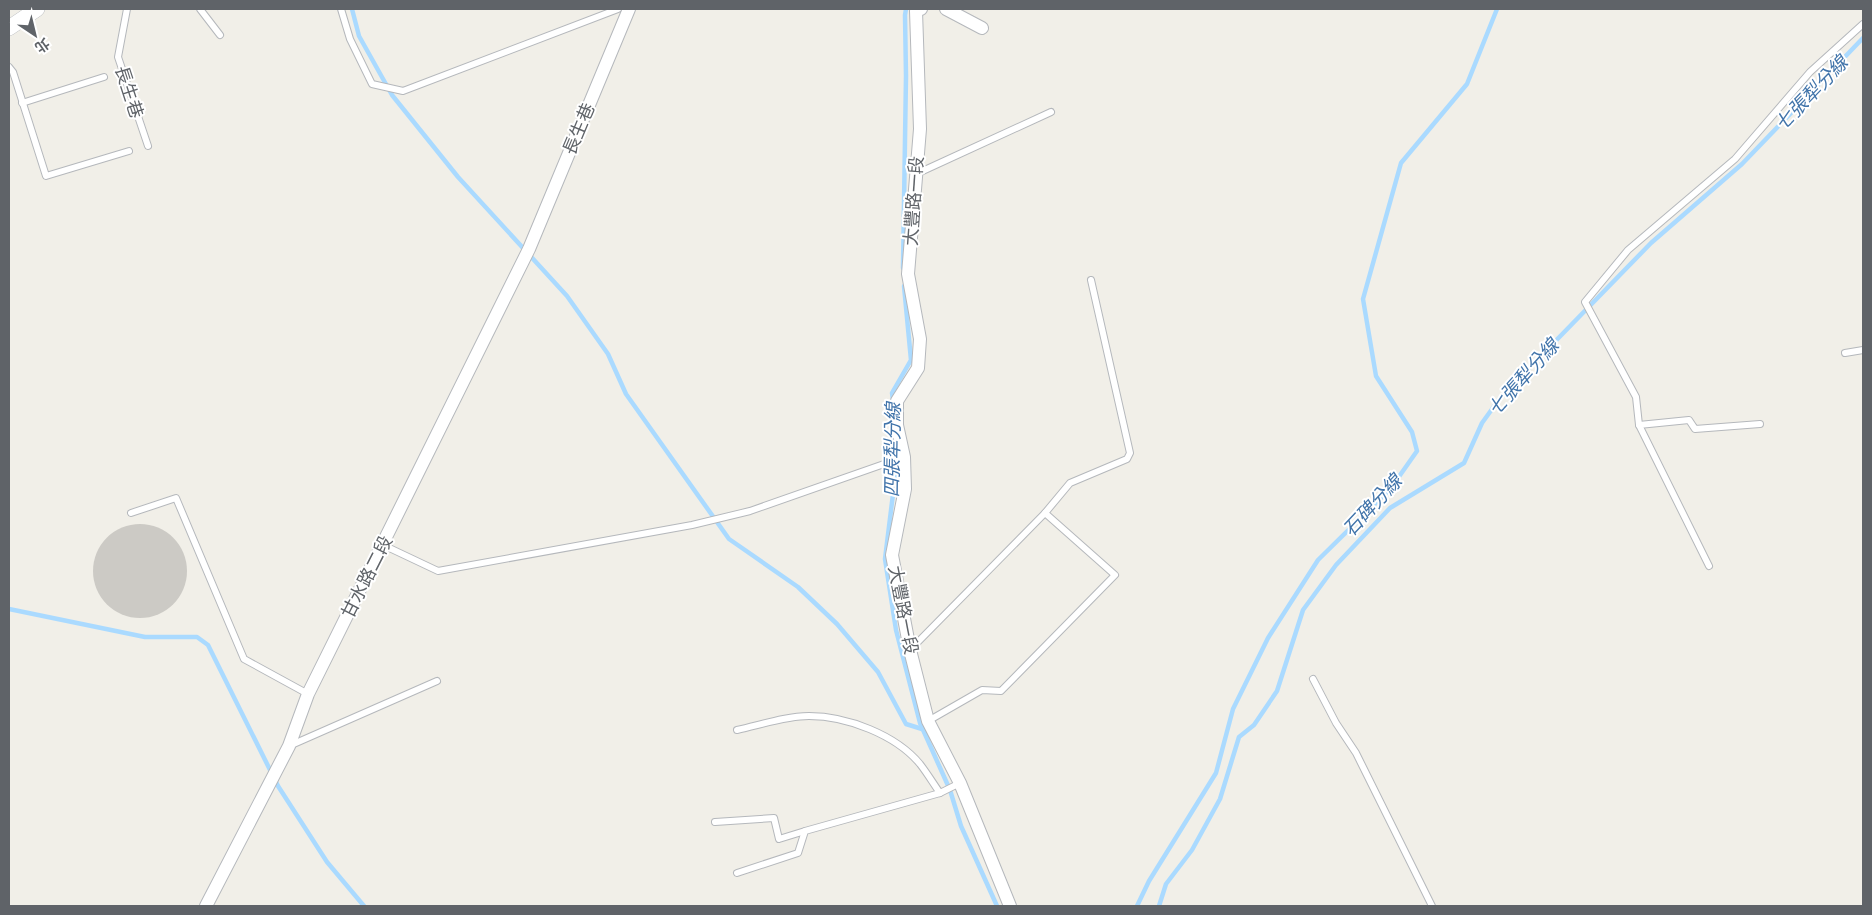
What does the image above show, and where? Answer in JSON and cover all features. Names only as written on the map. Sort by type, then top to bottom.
[{"type":"street","points":[[9,28],[37,9]]},
{"type":"street","name":"長生巷","points":[[528,249],[629,9]]},
{"type":"street","name":"大豐路一段","points":[[921,9],[916,11],[920,129],[908,274],[920,339],[918,368],[897,401],[897,425],[904,457],[905,489],[892,555],[910,650],[928,721],[960,784],[1010,906]]},
{"type":"street","points":[[946,9],[982,28]]},
{"type":"street","name":"甘水路二段","points":[[206,906],[289,746],[308,694],[528,249]]},
{"type":"lane","name":"長生巷","points":[[127,9],[118,57],[148,146]]},
{"type":"lane","points":[[200,9],[220,34]]},
{"type":"lane","points":[[341,9],[350,39],[372,84],[403,91],[618,9]]},
{"type":"lane","points":[[1709,566],[1639,425],[1636,397],[1585,302],[1628,250],[1735,159],[1810,72],[1863,24]]},
{"type":"lane","points":[[9,67],[13,72],[46,176],[129,151]]},
{"type":"lane","points":[[22,103],[104,77]]},
{"type":"lane","points":[[915,174],[1051,112]]},
{"type":"lane","points":[[910,650],[1045,512],[1070,482],[1127,459],[1130,453],[1091,280]]},
{"type":"lane","points":[[1845,353],[1863,350]]},
{"type":"lane","points":[[1639,425],[1689,420],[1695,430],[1760,424]]},
{"type":"lane","points":[[383,544],[438,571],[692,525],[750,511],[904,457]]},
{"type":"lane","points":[[131,513],[176,498],[244,659],[308,694]]},
{"type":"lane","points":[[928,721],[982,690],[1000,691],[1115,574],[1045,512]]},
{"type":"lane","points":[[1313,680],[1336,723],[1356,753],[1432,906]]},
{"type":"lane","points":[[289,746],[437,682]]},
{"type":"lane","points":[[738,730],[808,716],[834,718],[863,728],[895,744],[919,763],[940,793]]},
{"type":"lane","points":[[715,822],[774,818],[779,839],[940,793],[960,784]]},
{"type":"lane","points":[[737,872],[798,853],[805,831]]},
{"type":"building","points":[[131,524],[149,524],[174,537],[184,553],[187,571],[184,589],[174,605],[149,618],[131,618],[106,605],[93,580],[93,562],[106,537]]},
{"type":"waterway","points":[[352,9],[359,36],[392,95],[458,177],[567,296],[608,354],[626,394],[729,539],[798,587],[837,624],[878,672],[906,724],[922,729]]},
{"type":"waterway","name":"四張犁分線","points":[[903,268],[906,9]]},
{"type":"waterway","name":"石碑分線","points":[[1137,906],[1149,881],[1216,773],[1233,709],[1268,638],[1318,560],[1391,488],[1417,451],[1412,432],[1376,376],[1363,299],[1401,163],[1467,84],[1497,9]]},
{"type":"waterway","name":"七張犁分線","points":[[1159,906],[1166,884],[1192,850],[1220,799],[1239,737],[1254,725],[1277,691],[1303,610],[1336,565],[1390,508],[1464,463],[1482,423],[1500,398],[1651,243],[1742,164],[1863,38]]},
{"type":"waterway","name":"四張犁分線","points":[[893,400],[892,393],[911,360],[904,286]]},
{"type":"waterway","name":"四張犁分線","points":[[894,436],[895,478],[885,559],[896,630],[920,723],[950,790],[961,826],[997,906]]},
{"type":"waterway","points":[[9,609],[145,637],[197,637],[208,645],[278,786],[327,862],[364,906]]}]
